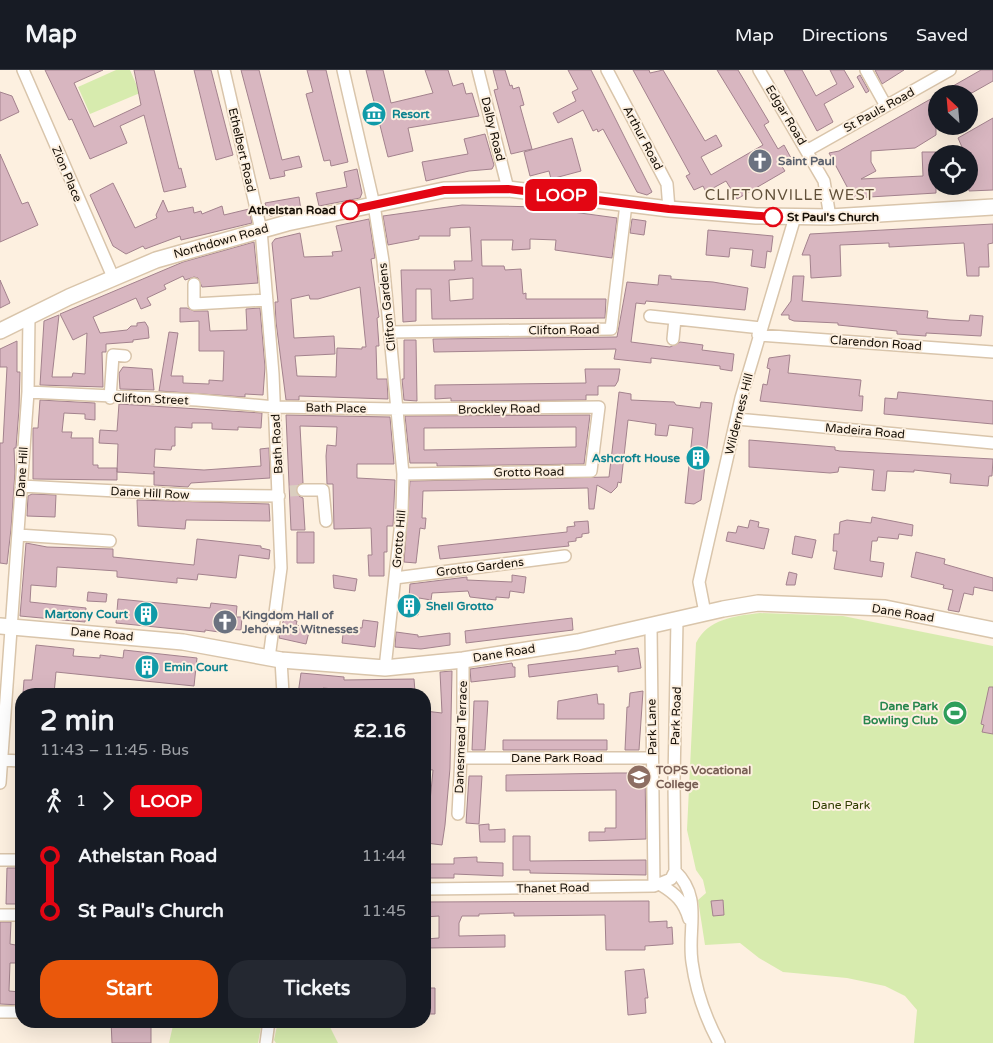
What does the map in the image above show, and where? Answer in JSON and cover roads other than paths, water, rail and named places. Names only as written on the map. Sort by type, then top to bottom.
[{"type":"main road","name":"Northdown Road","points":[[0,331],[113,277],[156,260],[287,223],[444,190],[508,189],[669,209],[795,218],[993,207]]},
{"type":"main road","name":"Dane Road","points":[[6,627],[183,642],[275,659],[385,668],[463,660],[578,642],[758,603],[885,608],[993,630]]},
{"type":"street","name":"Zion Place","points":[[23,70],[113,277]]},
{"type":"street","name":"Ethelbert Road","points":[[224,70],[261,230]]},
{"type":"street","points":[[343,70],[374,205]]},
{"type":"street","name":"Dalby Road","points":[[478,70],[508,189]]},
{"type":"street","name":"Arthur Road","points":[[607,70],[667,184],[669,209]]},
{"type":"street","name":"Edgar Road","points":[[759,70],[808,150],[824,181],[830,216]]},
{"type":"street","points":[[866,70],[886,106]]},
{"type":"street","name":"St Pauls Road","points":[[808,150],[950,70]]},
{"type":"street","name":"Clifton Road","points":[[390,332],[611,329],[626,204]]},
{"type":"street","name":"Clifton Gardens","points":[[374,205],[398,410]]},
{"type":"street","name":"Wilderness Hill","points":[[705,613],[699,582],[737,419],[760,332],[795,218]]},
{"type":"street","name":"Bath Road","points":[[261,230],[282,493],[280,586],[275,659],[282,688]]},
{"type":"street","points":[[194,284],[194,304],[267,300]]},
{"type":"street","name":"Dane Hill","points":[[0,783],[6,627],[18,534],[28,392],[29,316]]},
{"type":"street","name":"Clarendon Road","points":[[650,316],[760,332],[993,352]]},
{"type":"street","points":[[673,338],[675,319]]},
{"type":"street","points":[[110,398],[113,355],[125,356]]},
{"type":"street","name":"Clifton Street","points":[[28,392],[110,398],[197,400],[275,407]]},
{"type":"street","name":"Bath Place","points":[[275,407],[398,410]]},
{"type":"street","name":"Brockley Road","points":[[398,410],[599,407]]},
{"type":"street","name":"Grotto Road","points":[[403,474],[591,471],[599,407]]},
{"type":"street","name":"Grotto Hill","points":[[385,668],[395,578],[403,474],[398,410]]},
{"type":"street","name":"Madeira Road","points":[[737,419],[993,443]]},
{"type":"street","name":"Dane Hill Row","points":[[21,486],[193,495],[282,493]]},
{"type":"street","points":[[303,490],[323,490],[326,521]]},
{"type":"street","points":[[18,534],[110,541]]},
{"type":"street","name":"Grotto Gardens","points":[[395,578],[565,556]]},
{"type":"street","name":"Park Road","points":[[675,871],[674,781],[677,620]]},
{"type":"street","name":"Park Lane","points":[[651,627],[652,758],[657,886]]},
{"type":"street","name":"Danesmead Terrace","points":[[458,814],[463,660]]},
{"type":"street","name":"Dane Park Road","points":[[461,758],[652,758]]},
{"type":"street","points":[[2,760],[15,761]]},
{"type":"street","points":[[0,860],[15,860]]},
{"type":"street","points":[[657,886],[671,879],[675,871],[684,880],[694,910],[690,923]]},
{"type":"street","points":[[657,886],[678,897],[686,906],[690,923],[692,962],[696,984],[704,1014],[719,1043]]},
{"type":"street","name":"Thanet Road","points":[[431,889],[657,886]]},
{"type":"street","points":[[0,915],[15,915]]},
{"type":"street","points":[[0,1012],[15,1012]]},
{"type":"street","points":[[266,1043],[268,1028]]},
{"type":"tunnel","points":[[290,491],[303,490]]},
{"type":"place","name":"Resort","points":[[374,114]]},
{"type":"place","name":"Saint Paul","points":[[760,161]]},
{"type":"place","name":"Athelstan Road","points":[[350,210]]},
{"type":"place","name":"St Paul's Church","points":[[773,217]]},
{"type":"place","name":"Ashcroft House","points":[[698,458]]},
{"type":"place","name":"Shell Grotto","points":[[409,606]]},
{"type":"place","name":"Martony Court","points":[[146,614]]},
{"type":"place","name":"Kingdom Hall of Jehovah's Witnesses","points":[[225,622]]},
{"type":"place","name":"Emin Court","points":[[147,667]]},
{"type":"place","name":"Dane Park Bowling Club","points":[[955,713]]},
{"type":"place","name":"TOPS Vocational College","points":[[639,777]]},
{"type":"district","name":"CLIFTONVILLE WEST","points":[[790,195]]},
{"type":"park label","name":"Dane Park","points":[[841,805]]}]
